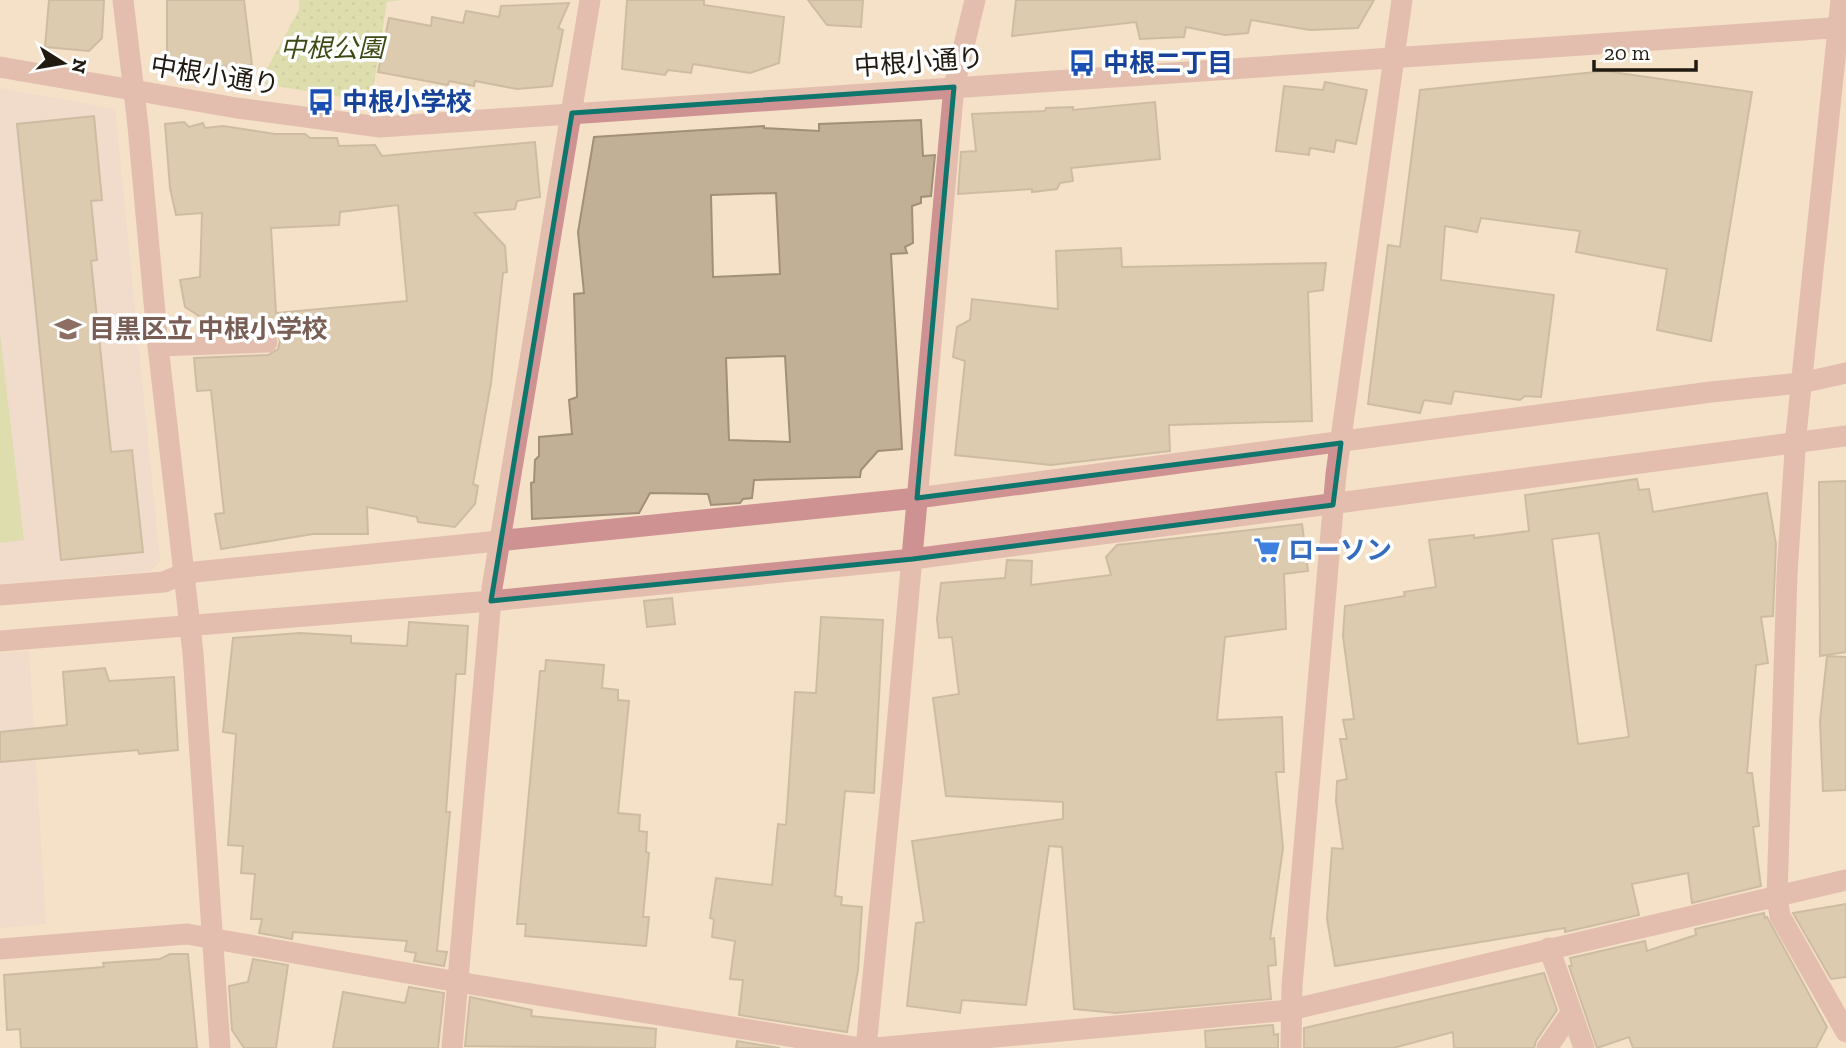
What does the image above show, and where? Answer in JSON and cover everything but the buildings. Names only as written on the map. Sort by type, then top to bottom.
[{"type":"street","points":[[122,0],[186,582],[220,1048]]},
{"type":"street","points":[[452,1048],[492,595],[590,0]]},
{"type":"street","points":[[0,949],[187,934],[458,982],[863,1048],[913,553],[954,87],[975,0]]},
{"type":"street","points":[[1291,1048],[1290,1010],[1334,498],[1402,0]]},
{"type":"street","points":[[1841,0],[1842,27],[1796,440],[1787,574],[1777,897],[1780,916],[1846,1032]]},
{"type":"street","name":"中根小通り","points":[[0,67],[237,108],[380,127],[1842,27]]},
{"type":"street","points":[[158,346],[267,342]]},
{"type":"street","points":[[0,595],[186,582],[500,545],[917,503],[1340,449],[1711,392],[1800,388],[1846,373]]},
{"type":"street","points":[[0,641],[189,620],[492,595],[913,553],[1796,440],[1846,436]]},
{"type":"street","points":[[875,1048],[1290,1010],[1846,880]]},
{"type":"street","points":[[1549,948],[1584,1048]]},
{"type":"street","points":[[1546,1048],[1572,1013]]},
{"type":"highlighted area","points":[[954,87],[917,498],[1341,443],[1333,505],[913,559],[491,601],[572,113]]},
{"type":"shaded area","name":"目黒区立 中根小学校","points":[[0,88],[115,109],[160,561],[151,571],[0,584]]},
{"type":"shaded area","points":[[29,651],[46,924],[0,928],[0,653]]},
{"type":"green space","name":"中根公園","points":[[299,0],[402,0],[387,2],[371,102],[259,83],[299,10]]},
{"type":"green space","points":[[0,334],[24,540],[0,543]]},
{"type":"place","name":"中根二丁目","points":[[1082,63]]},
{"type":"place","name":"中根小学校","points":[[321,102]]},
{"type":"place","name":"目黒区立 中根小学校","points":[[68,329]]},
{"type":"place","name":"ローソン","points":[[1267,550]]}]
